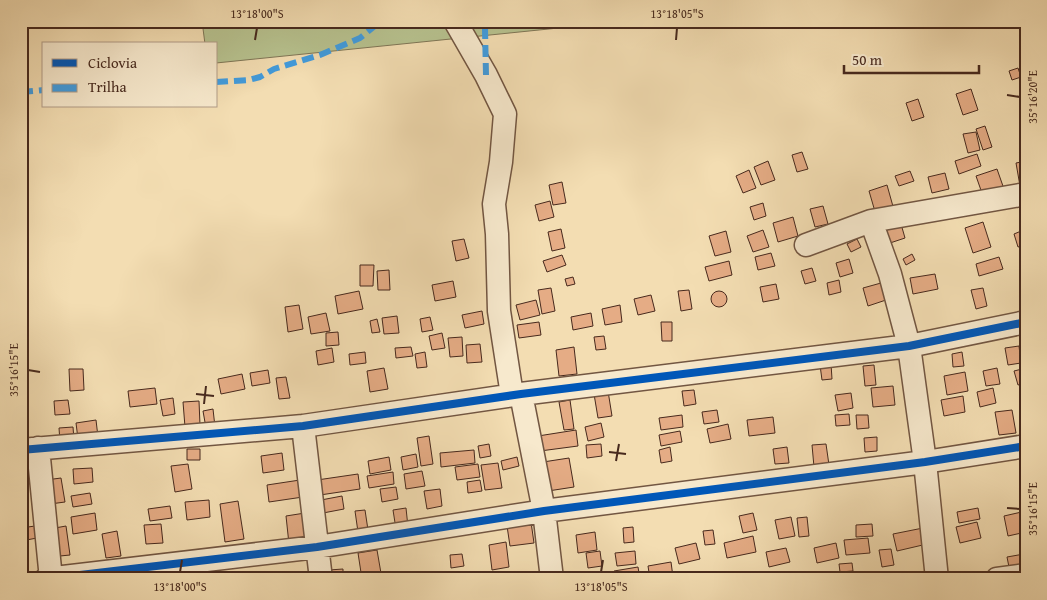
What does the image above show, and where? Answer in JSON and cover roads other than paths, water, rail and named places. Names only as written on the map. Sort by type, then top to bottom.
[{"type":"street","points":[[455,21],[486,74],[505,114],[501,162],[494,204],[497,234],[499,311],[544,511],[552,579]]},
{"type":"street","points":[[806,245],[872,221],[1026,194]]},
{"type":"street","points":[[872,221],[890,274],[909,346],[925,462],[937,579]]},
{"type":"street","points":[[51,579],[29,449],[303,426],[517,394],[909,346],[1026,322]]},
{"type":"street","points":[[303,426],[321,579]]},
{"type":"street","points":[[46,579],[317,547],[544,511],[925,462],[1026,446]]},
{"type":"street","points":[[997,579],[1026,575]]}]
